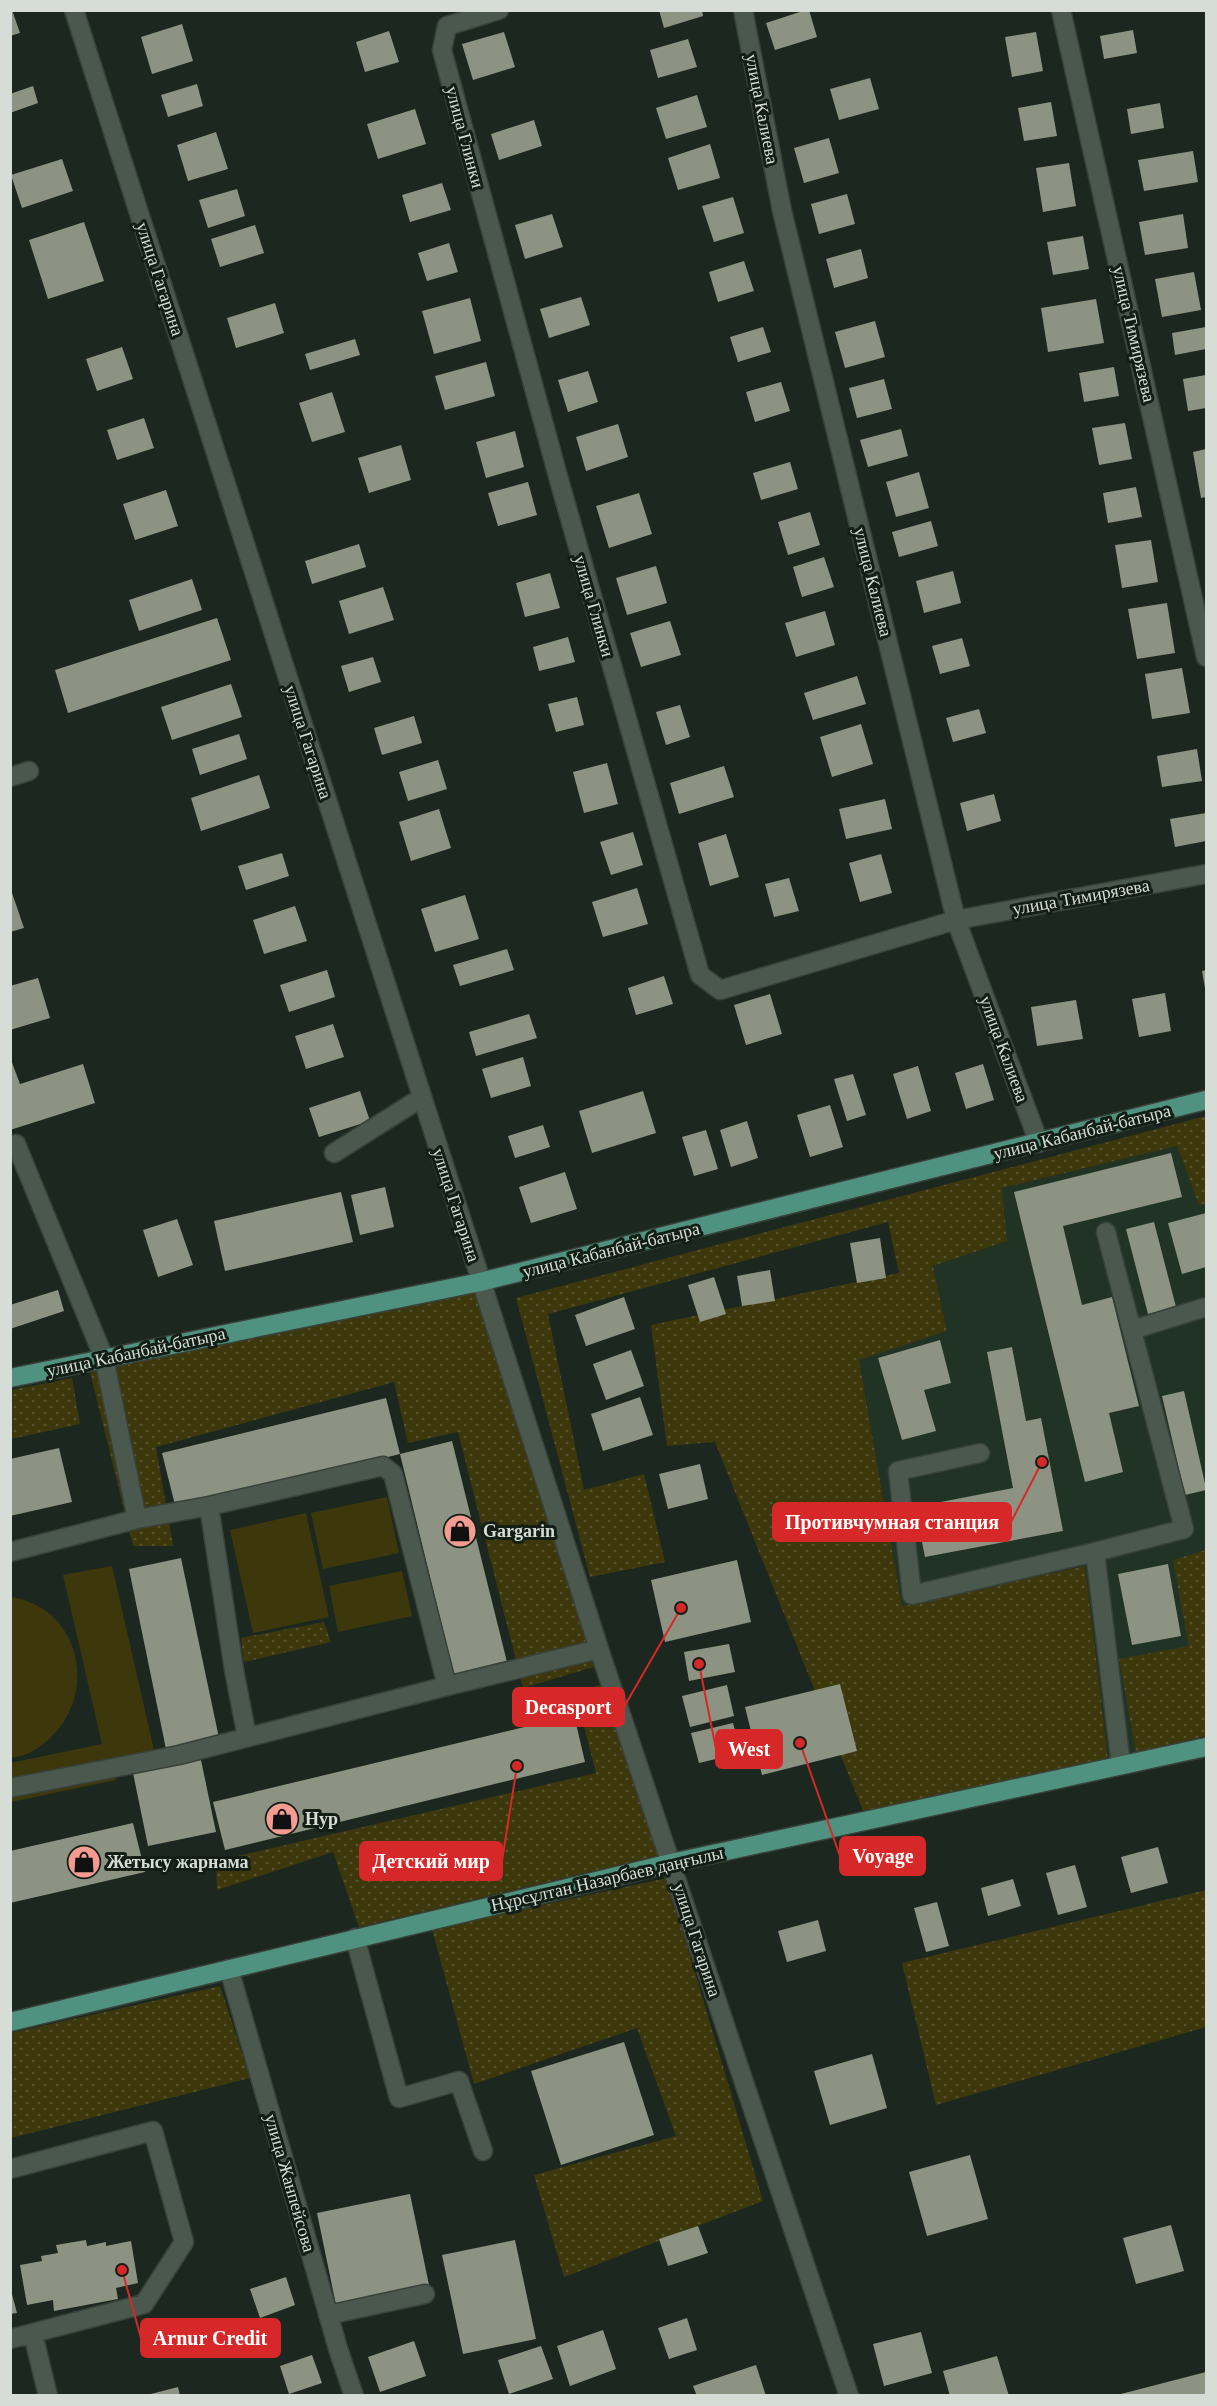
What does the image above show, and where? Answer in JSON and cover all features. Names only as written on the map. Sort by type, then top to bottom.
[{"type":"main road","name":"улица Кабанбай-батыра","points":[[10,1378],[480,1282],[1206,1100]]},
{"type":"main road","name":"Нұрсұлтан Назарбаев даңғылы","points":[[10,2022],[671,1863],[1206,1747]]},
{"type":"street","name":"улица Гагарина","points":[[74,10],[599,1649],[849,2396]]},
{"type":"street","name":"улица Глинки","points":[[499,10],[447,26],[441,50],[559,480],[700,975],[720,990],[956,920]]},
{"type":"street","name":"улица Калиева","points":[[743,10],[782,212],[956,920],[1039,1143]]},
{"type":"street","name":"улица Тимирязева","points":[[1061,10],[1206,657]]},
{"type":"street","points":[[10,777],[29,771]]},
{"type":"street","name":"улица Тимирязева","points":[[956,920],[1206,874]]},
{"type":"street","points":[[334,1153],[421,1098]]},
{"type":"street","points":[[16,1144],[104,1358],[137,1519]]},
{"type":"street","points":[[980,1453],[898,1471],[912,1595],[1095,1552],[1184,1528],[1106,1232]]},
{"type":"street","points":[[1132,1330],[1206,1308]]},
{"type":"street","points":[[10,1552],[137,1519],[208,1506],[383,1466],[393,1474],[447,1686]]},
{"type":"street","points":[[208,1506],[247,1737]]},
{"type":"street","points":[[1095,1552],[1121,1766]]},
{"type":"street","points":[[10,1788],[179,1755],[599,1649]]},
{"type":"street","points":[[355,1938],[399,2098],[459,2081],[483,2151]]},
{"type":"street","name":"улица Жанпейсова","points":[[229,1969],[328,2315],[354,2396]]},
{"type":"street","points":[[10,2169],[153,2131],[184,2242],[144,2304],[10,2339]]},
{"type":"street","points":[[328,2315],[425,2294]]},
{"type":"street","points":[[33,2334],[48,2396]]},
{"type":"shaded area","points":[[1206,1116],[1206,1203],[1199,1205],[1177,1146],[1002,1188],[1007,1241],[933,1266],[947,1331],[859,1360],[902,1606],[1085,1566],[1108,1759],[864,1813],[715,1442],[667,1446],[651,1325],[899,1273],[888,1222],[548,1314],[584,1490],[644,1474],[665,1562],[590,1577],[516,1298]]},
{"type":"shaded area","points":[[1177,1146],[1199,1204],[1206,1203],[1206,1736],[1108,1759],[1085,1566],[902,1606],[859,1359],[947,1331],[933,1266],[1007,1241],[1002,1188]]},
{"type":"shaded area","points":[[475,1291],[597,1666],[523,1688],[458,1432],[408,1443],[394,1382],[156,1447],[173,1546],[133,1546],[90,1372]]},
{"type":"shaded area","points":[[72,1378],[80,1424],[11,1439],[11,1390]]},
{"type":"shaded area","points":[[387,1497],[399,1553],[323,1569],[311,1513]]},
{"type":"shaded area","points":[[306,1513],[329,1617],[253,1633],[230,1530]]},
{"type":"shaded area","points":[[1206,1550],[1206,1736],[1136,1752],[1119,1659],[1189,1646],[1173,1560]]},
{"type":"shaded area","points":[[112,1566],[154,1750],[114,1760],[116,1780],[11,1802],[10,1763],[102,1744],[63,1575]]},
{"type":"shaded area","points":[[402,1571],[412,1616],[338,1632],[329,1586]]},
{"type":"shaded area","points":[[11,1597],[34,1604],[53,1617],[66,1634],[74,1654],[77,1675],[75,1697],[66,1718],[51,1737],[33,1751],[11,1758]]},
{"type":"shaded area","points":[[324,1622],[331,1642],[244,1662],[241,1638]]},
{"type":"shaded area","points":[[611,1682],[668,1853],[359,1927],[333,1852],[217,1890],[216,1861],[596,1773],[575,1692]]},
{"type":"shaded area","points":[[667,1878],[763,2201],[564,2277],[534,2175],[676,2136],[637,2028],[474,2084],[432,1929]]},
{"type":"shaded area","points":[[1206,1890],[1206,2027],[936,2105],[902,1963]]},
{"type":"shaded area","points":[[220,1986],[250,2078],[11,2138],[11,2033]]},
{"type":"building","points":[[10,10],[12,10],[20,33],[10,36]]},
{"type":"building","points":[[659,10],[702,10],[703,16],[664,28]]},
{"type":"building","points":[[809,10],[817,37],[775,50],[766,23]]},
{"type":"building","points":[[182,24],[193,61],[152,74],[141,37]]},
{"type":"building","points":[[1133,30],[1137,53],[1104,59],[1100,36]]},
{"type":"building","points":[[389,31],[399,62],[365,72],[356,42]]},
{"type":"building","points":[[504,32],[515,67],[473,80],[462,44]]},
{"type":"building","points":[[1036,32],[1043,71],[1012,77],[1005,37]]},
{"type":"building","points":[[688,39],[697,67],[658,78],[650,50]]},
{"type":"building","points":[[870,78],[879,109],[839,120],[830,89]]},
{"type":"building","points":[[197,84],[203,106],[168,117],[161,95]]},
{"type":"building","points":[[33,86],[38,103],[10,113],[10,94]]},
{"type":"building","points":[[697,95],[707,127],[666,139],[656,108]]},
{"type":"building","points":[[1051,102],[1057,136],[1024,141],[1018,108]]},
{"type":"building","points":[[1160,103],[1164,128],[1131,134],[1127,109]]},
{"type":"building","points":[[415,109],[426,144],[378,159],[367,124]]},
{"type":"building","points":[[534,120],[542,146],[499,160],[491,134]]},
{"type":"building","points":[[216,132],[228,169],[188,181],[177,145]]},
{"type":"building","points":[[829,138],[839,173],[804,183],[794,148]]},
{"type":"building","points":[[710,144],[720,178],[678,190],[668,158]]},
{"type":"building","points":[[1193,151],[1198,182],[1144,191],[1138,160]]},
{"type":"building","points":[[62,159],[73,191],[22,208],[11,175]]},
{"type":"building","points":[[1069,163],[1076,206],[1043,212],[1036,168]]},
{"type":"building","points":[[442,183],[451,210],[410,222],[402,195]]},
{"type":"building","points":[[237,189],[245,216],[208,228],[199,200]]},
{"type":"building","points":[[847,194],[855,224],[819,234],[811,204]]},
{"type":"building","points":[[733,197],[744,233],[714,242],[702,206]]},
{"type":"building","points":[[552,214],[563,247],[525,259],[515,225]]},
{"type":"building","points":[[1183,214],[1188,248],[1145,255],[1139,222]]},
{"type":"building","points":[[84,222],[104,281],[48,299],[29,240]]},
{"type":"building","points":[[255,225],[264,253],[220,267],[211,239]]},
{"type":"building","points":[[1083,236],[1089,269],[1053,275],[1047,242]]},
{"type":"building","points":[[449,243],[458,272],[427,281],[418,253]]},
{"type":"building","points":[[861,249],[868,278],[834,288],[826,259]]},
{"type":"building","points":[[744,261],[754,291],[718,302],[709,272]]},
{"type":"building","points":[[1194,272],[1201,310],[1162,317],[1155,279]]},
{"type":"building","points":[[581,297],[590,325],[549,338],[540,309]]},
{"type":"building","points":[[470,298],[481,341],[434,354],[422,311]]},
{"type":"building","points":[[1096,299],[1104,343],[1048,352],[1041,308]]},
{"type":"building","points":[[275,303],[284,333],[236,348],[227,318]]},
{"type":"building","points":[[875,321],[885,357],[845,368],[835,332]]},
{"type":"building","points":[[763,327],[771,352],[738,362],[730,337]]},
{"type":"building","points":[[1206,327],[1206,349],[1175,355],[1172,333]]},
{"type":"building","points":[[355,339],[360,355],[310,370],[305,354]]},
{"type":"building","points":[[122,347],[133,379],[97,391],[86,359]]},
{"type":"building","points":[[486,362],[495,396],[445,410],[435,376]]},
{"type":"building","points":[[1114,367],[1119,396],[1084,402],[1079,373]]},
{"type":"building","points":[[588,371],[598,402],[568,412],[558,380]]},
{"type":"building","points":[[1206,375],[1206,408],[1188,411],[1183,379]]},
{"type":"building","points":[[884,379],[892,409],[857,418],[849,388]]},
{"type":"building","points":[[781,382],[790,411],[755,422],[746,392]]},
{"type":"building","points":[[332,392],[345,432],[312,442],[299,403]]},
{"type":"building","points":[[144,418],[154,448],[117,460],[107,430]]},
{"type":"building","points":[[1125,423],[1132,459],[1099,465],[1092,428]]},
{"type":"building","points":[[618,424],[628,457],[586,471],[576,437]]},
{"type":"building","points":[[901,429],[908,456],[868,467],[860,440]]},
{"type":"building","points":[[515,431],[524,467],[486,478],[476,442]]},
{"type":"building","points":[[401,445],[411,480],[369,493],[358,458]]},
{"type":"building","points":[[1206,449],[1206,497],[1201,498],[1193,452]]},
{"type":"building","points":[[790,462],[798,489],[761,500],[753,473]]},
{"type":"building","points":[[919,472],[929,508],[896,517],[886,482]]},
{"type":"building","points":[[528,482],[537,515],[498,526],[488,493]]},
{"type":"building","points":[[1136,487],[1142,517],[1108,523],[1103,493]]},
{"type":"building","points":[[166,490],[178,526],[135,540],[123,504]]},
{"type":"building","points":[[639,493],[652,534],[609,548],[596,506]]},
{"type":"building","points":[[810,512],[820,545],[788,555],[778,522]]},
{"type":"building","points":[[931,521],[938,546],[899,557],[892,532]]},
{"type":"building","points":[[1151,540],[1158,582],[1122,588],[1115,545]]},
{"type":"building","points":[[359,544],[366,567],[312,584],[305,561]]},
{"type":"building","points":[[824,557],[834,587],[802,597],[793,567]]},
{"type":"building","points":[[656,566],[667,603],[627,615],[616,578]]},
{"type":"building","points":[[953,571],[961,603],[924,613],[916,581]]},
{"type":"building","points":[[550,573],[560,608],[525,617],[516,583]]},
{"type":"building","points":[[192,579],[202,610],[139,631],[129,600]]},
{"type":"building","points":[[383,587],[394,620],[349,634],[339,601]]},
{"type":"building","points":[[1167,603],[1175,653],[1137,659],[1128,609]]},
{"type":"building","points":[[825,611],[835,645],[796,657],[785,623]]},
{"type":"building","points":[[217,618],[231,660],[68,713],[55,670]]},
{"type":"building","points":[[670,621],[681,655],[641,667],[630,633]]},
{"type":"building","points":[[568,637],[575,662],[539,671],[533,647]]},
{"type":"building","points":[[962,638],[970,666],[940,674],[932,646]]},
{"type":"building","points":[[373,657],[381,682],[349,692],[341,666]]},
{"type":"building","points":[[1182,668],[1190,713],[1152,719],[1145,674]]},
{"type":"building","points":[[857,676],[866,704],[813,720],[804,693]]},
{"type":"building","points":[[231,684],[242,717],[172,740],[161,707]]},
{"type":"building","points":[[577,697],[584,725],[556,732],[548,704]]},
{"type":"building","points":[[680,705],[690,737],[666,745],[656,712]]},
{"type":"building","points":[[979,709],[986,733],[953,742],[946,718]]},
{"type":"building","points":[[414,716],[422,743],[382,755],[374,728]]},
{"type":"building","points":[[861,724],[873,764],[832,777],[820,737]]},
{"type":"building","points":[[239,734],[247,759],[200,775],[192,749]]},
{"type":"building","points":[[1197,749],[1202,781],[1162,787],[1157,756]]},
{"type":"building","points":[[438,760],[447,789],[408,801],[399,772]]},
{"type":"building","points":[[607,763],[618,804],[584,813],[573,772]]},
{"type":"building","points":[[724,766],[734,797],[679,814],[670,783]]},
{"type":"building","points":[[259,775],[270,808],[201,831],[191,798]]},
{"type":"building","points":[[994,794],[1001,821],[967,831],[960,803]]},
{"type":"building","points":[[885,799],[892,829],[846,839],[839,809]]},
{"type":"building","points":[[439,809],[451,848],[411,861],[399,822]]},
{"type":"building","points":[[1206,813],[1206,841],[1175,847],[1170,819]]},
{"type":"building","points":[[633,832],[643,865],[611,875],[600,842]]},
{"type":"building","points":[[726,834],[739,877],[710,886],[698,843]]},
{"type":"building","points":[[282,853],[289,876],[246,890],[238,866]]},
{"type":"building","points":[[881,854],[892,893],[860,902],[849,863]]},
{"type":"building","points":[[789,878],[799,911],[774,917],[765,884]]},
{"type":"building","points":[[10,887],[24,928],[10,932]]},
{"type":"building","points":[[637,888],[648,924],[603,937],[592,902]]},
{"type":"building","points":[[465,895],[479,939],[435,952],[421,909]]},
{"type":"building","points":[[295,906],[307,941],[264,954],[253,920]]},
{"type":"building","points":[[507,949],[514,970],[460,986],[453,965]]},
{"type":"building","points":[[327,970],[335,997],[289,1012],[280,985]]},
{"type":"building","points":[[1206,970],[1206,988],[1205,988],[1202,971]]},
{"type":"building","points":[[664,976],[673,1004],[636,1015],[628,988]]},
{"type":"building","points":[[38,978],[50,1018],[10,1030],[10,986]]},
{"type":"building","points":[[1165,993],[1171,1031],[1139,1037],[1132,999]]},
{"type":"building","points":[[770,994],[782,1034],[746,1045],[734,1005]]},
{"type":"building","points":[[1076,1000],[1083,1039],[1037,1046],[1031,1007]]},
{"type":"building","points":[[529,1014],[537,1038],[476,1056],[469,1032]]},
{"type":"building","points":[[333,1024],[344,1057],[306,1069],[295,1036]]},
{"type":"building","points":[[10,1057],[20,1084],[83,1064],[95,1103],[10,1130]]},
{"type":"building","points":[[523,1057],[531,1086],[491,1098],[482,1069]]},
{"type":"building","points":[[983,1064],[994,1100],[966,1109],[955,1073]]},
{"type":"building","points":[[918,1066],[931,1111],[907,1119],[893,1074]]},
{"type":"building","points":[[853,1074],[866,1115],[847,1121],[834,1079]]},
{"type":"building","points":[[360,1091],[370,1121],[319,1137],[309,1108]]},
{"type":"building","points":[[643,1091],[656,1133],[592,1153],[579,1111]]},
{"type":"building","points":[[830,1105],[843,1147],[810,1157],[797,1115]]},
{"type":"building","points":[[747,1121],[758,1158],[731,1167],[720,1130]]},
{"type":"building","points":[[543,1125],[550,1147],[515,1158],[508,1136]]},
{"type":"building","points":[[706,1130],[718,1169],[694,1176],[682,1137]]},
{"type":"building","points":[[1171,1153],[1182,1197],[1063,1226],[1082,1305],[1112,1297],[1139,1406],[1109,1413],[1123,1472],[1085,1482],[1014,1192]]},
{"type":"building","points":[[565,1172],[577,1209],[531,1223],[519,1187]]},
{"type":"building","points":[[385,1187],[394,1227],[360,1235],[351,1195]]},
{"type":"building","points":[[341,1192],[353,1242],[225,1271],[214,1221]]},
{"type":"building","points":[[1206,1213],[1206,1267],[1182,1274],[1168,1223]]},
{"type":"building","points":[[177,1219],[193,1265],[158,1277],[143,1230]]},
{"type":"building","points":[[1154,1222],[1176,1307],[1148,1314],[1126,1229]]},
{"type":"building","points":[[880,1238],[886,1278],[857,1283],[850,1243]]},
{"type":"building","points":[[770,1270],[775,1301],[742,1306],[737,1276]]},
{"type":"building","points":[[714,1277],[726,1314],[700,1322],[688,1285]]},
{"type":"building","points":[[58,1290],[64,1311],[10,1329],[10,1305]]},
{"type":"building","points":[[624,1297],[635,1329],[586,1346],[575,1315]]},
{"type":"building","points":[[940,1340],[951,1383],[924,1390],[936,1431],[902,1440],[878,1358]]},
{"type":"building","points":[[1012,1347],[1026,1421],[1041,1418],[1063,1531],[925,1557],[915,1507],[1013,1488],[987,1352]]},
{"type":"building","points":[[631,1350],[644,1386],[606,1400],[593,1364]]},
{"type":"building","points":[[1184,1391],[1206,1488],[1206,1490],[1185,1495],[1162,1396]]},
{"type":"building","points":[[640,1397],[653,1435],[603,1451],[591,1414]]},
{"type":"building","points":[[386,1398],[400,1454],[176,1509],[162,1453]]},
{"type":"building","points":[[452,1441],[507,1662],[454,1675],[400,1454]]},
{"type":"building","points":[[59,1448],[72,1502],[10,1516],[10,1459]]},
{"type":"building","points":[[700,1464],[708,1499],[668,1509],[659,1474]]},
{"type":"building","points":[[181,1558],[219,1738],[166,1749],[129,1569]]},
{"type":"building","points":[[737,1560],[751,1622],[665,1642],[651,1580]]},
{"type":"building","points":[[1168,1564],[1181,1636],[1132,1645],[1118,1574]]},
{"type":"building","points":[[729,1644],[735,1672],[689,1681],[684,1652]]},
{"type":"building","points":[[840,1684],[857,1751],[762,1775],[745,1707]]},
{"type":"building","points":[[727,1685],[734,1716],[690,1727],[682,1696]]},
{"type":"building","points":[[574,1715],[585,1762],[225,1850],[213,1802]]},
{"type":"building","points":[[733,1723],[741,1753],[699,1763],[691,1733]]},
{"type":"building","points":[[201,1760],[216,1832],[148,1846],[133,1773]]},
{"type":"building","points":[[133,1823],[145,1872],[10,1903],[10,1851]]},
{"type":"building","points":[[1158,1847],[1168,1883],[1131,1893],[1121,1857]]},
{"type":"building","points":[[1075,1865],[1087,1907],[1058,1915],[1046,1873]]},
{"type":"building","points":[[1013,1879],[1021,1906],[988,1916],[981,1888]]},
{"type":"building","points":[[937,1902],[949,1946],[926,1952],[914,1908]]},
{"type":"building","points":[[818,1920],[826,1951],[787,1962],[778,1931]]},
{"type":"building","points":[[624,2042],[654,2135],[561,2165],[531,2071]]},
{"type":"building","points":[[872,2054],[887,2108],[830,2125],[814,2071]]},
{"type":"building","points":[[970,2155],[988,2219],[927,2236],[909,2172]]},
{"type":"building","points":[[410,2194],[429,2285],[336,2305],[317,2213]]},
{"type":"building","points":[[1171,2225],[1184,2271],[1136,2284],[1123,2238]]},
{"type":"building","points":[[698,2226],[708,2253],[668,2266],[659,2239]]},
{"type":"building","points":[[86,2240],[87,2246],[106,2242],[106,2246],[131,2241],[138,2283],[116,2288],[118,2299],[54,2311],[53,2300],[27,2305],[20,2265],[42,2261],[41,2256],[58,2253],[56,2245]]},
{"type":"building","points":[[515,2240],[536,2339],[463,2354],[442,2255]]},
{"type":"building","points":[[286,2277],[295,2305],[260,2318],[250,2289]]},
{"type":"building","points":[[10,2287],[17,2313],[10,2314]]},
{"type":"building","points":[[687,2318],[697,2350],[669,2359],[658,2328]]},
{"type":"building","points":[[603,2330],[616,2369],[570,2386],[557,2346]]},
{"type":"building","points":[[921,2332],[932,2373],[884,2386],[873,2344]]},
{"type":"building","points":[[414,2341],[426,2376],[380,2392],[368,2357]]},
{"type":"building","points":[[541,2346],[553,2379],[509,2394],[498,2360]]},
{"type":"building","points":[[312,2355],[322,2383],[289,2394],[280,2366]]},
{"type":"building","points":[[997,2356],[1009,2396],[950,2396],[943,2371]]},
{"type":"building","points":[[756,2365],[766,2396],[697,2396],[693,2386]]},
{"type":"building","points":[[1206,2372],[1206,2396],[1117,2396],[1117,2395]]},
{"type":"building","points":[[178,2387],[180,2396],[147,2396],[147,2395]]},
{"type":"place","name":"Противчумная станция","points":[[1042,1462]]},
{"type":"place","name":"Gargarin","points":[[460,1531]]},
{"type":"place","name":"Decasport","points":[[681,1608]]},
{"type":"place","name":"West","points":[[699,1664]]},
{"type":"place","name":"Voyage","points":[[800,1743]]},
{"type":"place","name":"Детский мир","points":[[517,1766]]},
{"type":"place","name":"Нур","points":[[282,1819]]},
{"type":"place","name":"Жетысу жарнама","points":[[84,1862]]},
{"type":"place","name":"Arnur Credit","points":[[122,2270]]}]
